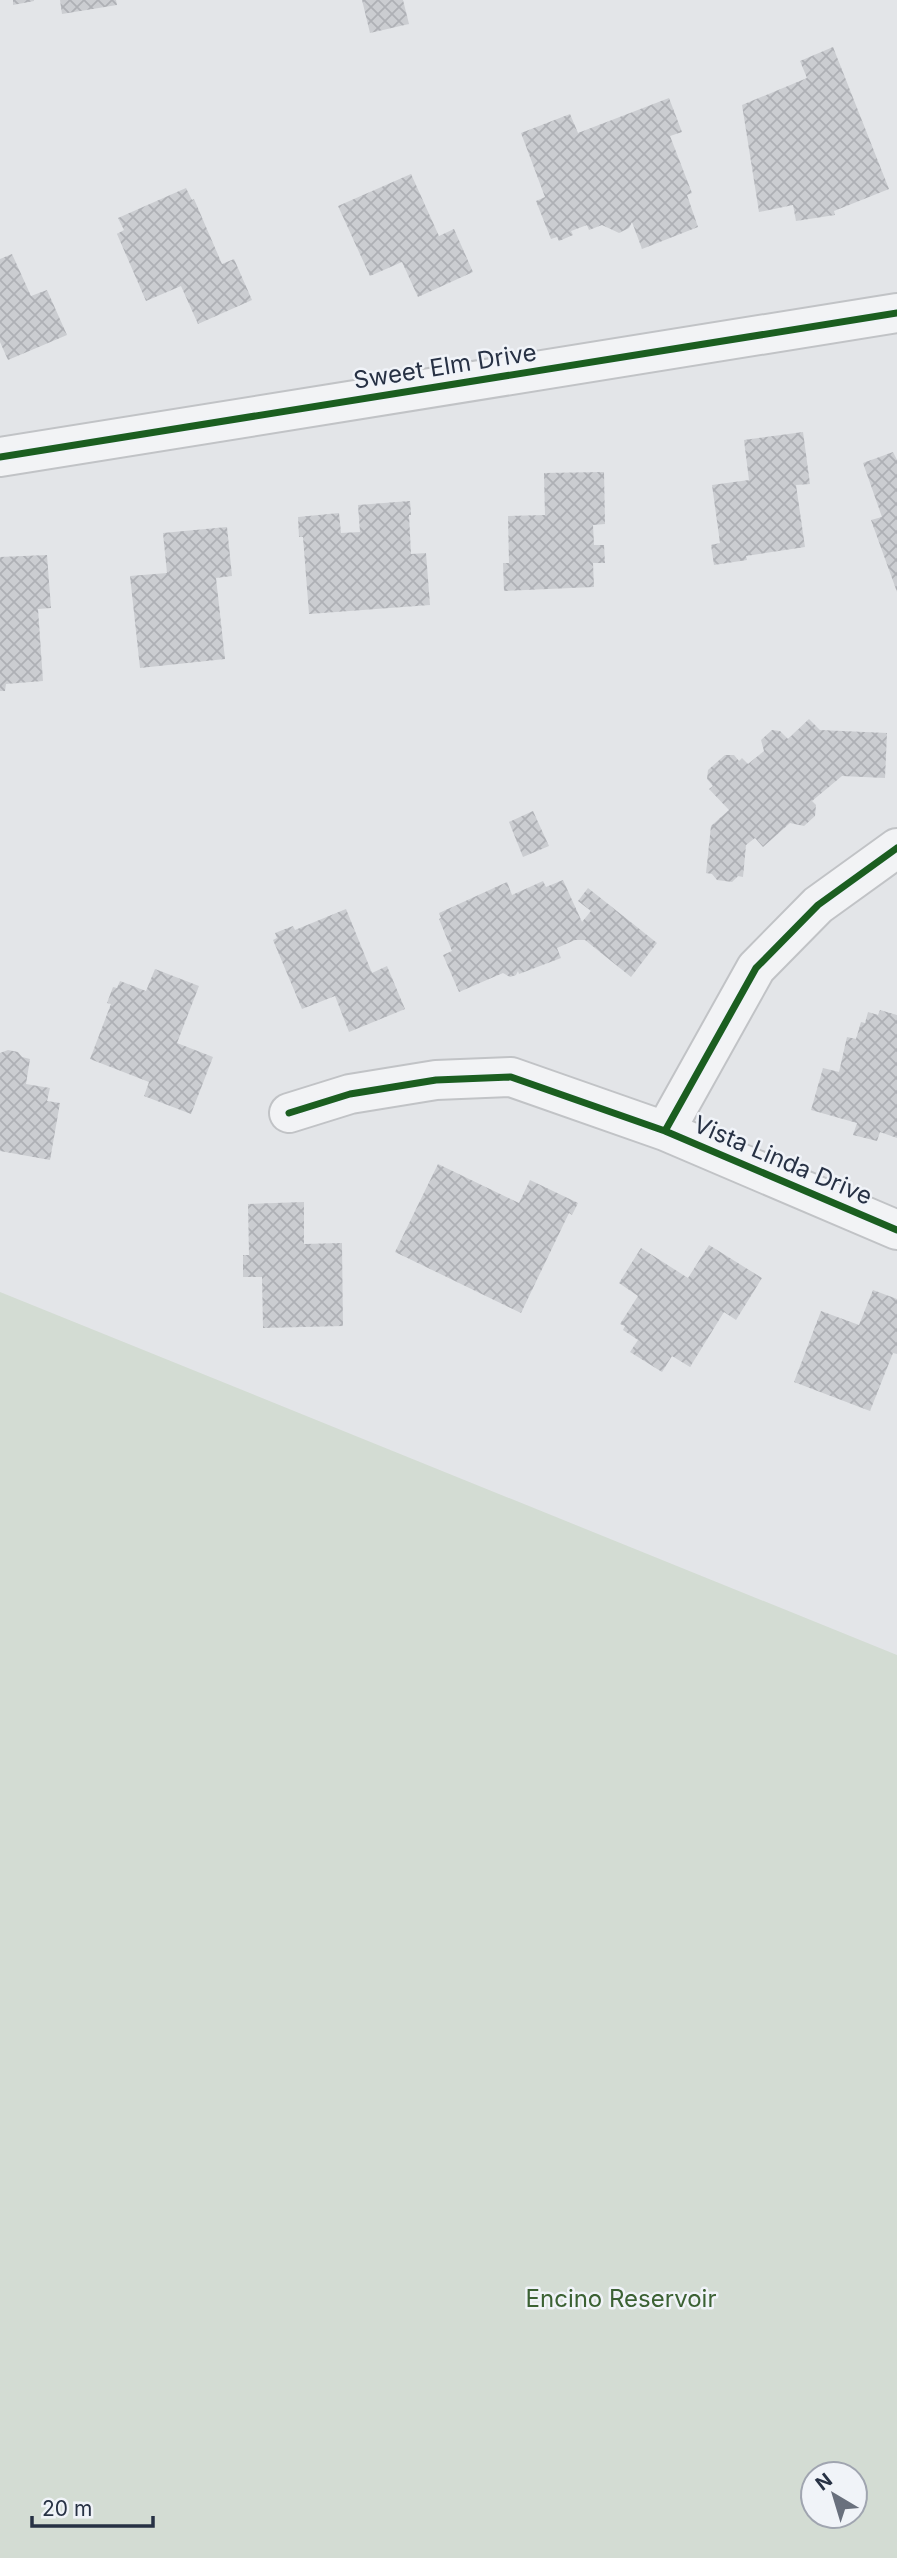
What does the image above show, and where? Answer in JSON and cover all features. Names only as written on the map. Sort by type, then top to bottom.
[{"type":"street","name":"Sweet Elm Drive","points":[[0,457],[897,313]]},
{"type":"street","points":[[665,1131],[756,968],[818,905],[897,848]]},
{"type":"street","name":"Vista Linda Drive","points":[[289,1113],[362,1091],[436,1080],[511,1077],[665,1131],[897,1230]]},
{"type":"green space","name":"Encino Reservoir","points":[[0,1292],[897,1655],[897,2558],[0,2558]]},
{"type":"building","points":[[13,0],[34,0],[34,1],[13,5]]},
{"type":"building","points":[[60,0],[116,0],[117,5],[62,14]]},
{"type":"building","points":[[362,0],[403,0],[409,24],[370,33]]},
{"type":"building","points":[[833,47],[889,189],[834,211],[835,215],[796,221],[793,205],[759,212],[742,105],[807,78],[800,61]]},
{"type":"building","points":[[669,98],[682,132],[670,136],[692,193],[687,195],[698,227],[642,249],[632,222],[629,228],[619,233],[602,225],[589,230],[587,225],[571,231],[573,235],[559,241],[557,237],[551,239],[536,201],[545,197],[521,133],[570,114],[578,133]]},
{"type":"building","points":[[411,174],[439,236],[454,229],[473,272],[418,297],[402,262],[370,276],[338,206]]},
{"type":"building","points":[[186,188],[192,200],[194,199],[222,264],[234,259],[252,300],[198,324],[181,286],[146,301],[117,234],[124,230],[118,218]]},
{"type":"building","points":[[12,254],[31,296],[47,290],[67,335],[8,360],[0,342],[0,259]]},
{"type":"building","points":[[803,432],[810,484],[796,485],[805,547],[746,556],[747,560],[714,565],[711,545],[720,543],[712,485],[749,480],[744,440]]},
{"type":"building","points":[[893,452],[897,460],[897,592],[871,520],[882,517],[863,463]]},
{"type":"building","points":[[604,472],[605,524],[593,525],[594,545],[604,545],[605,563],[593,563],[594,587],[504,591],[503,563],[509,563],[508,516],[545,515],[544,473]]},
{"type":"building","points":[[410,501],[411,554],[426,553],[430,605],[309,614],[303,537],[299,537],[298,517],[339,513],[341,533],[360,532],[358,505]]},
{"type":"building","points":[[227,527],[232,576],[216,578],[225,659],[140,668],[130,576],[167,573],[163,533]]},
{"type":"building","points":[[47,555],[51,608],[38,609],[43,681],[6,684],[5,691],[0,691],[0,557]]},
{"type":"building","points":[[809,719],[820,730],[887,733],[885,778],[842,776],[812,801],[816,805],[815,816],[804,826],[790,823],[763,847],[755,838],[746,845],[743,877],[738,876],[732,882],[717,880],[712,874],[706,873],[711,826],[729,810],[709,789],[713,786],[707,779],[708,770],[725,755],[734,755],[739,761],[742,758],[748,764],[764,751],[761,740],[772,730],[780,731],[788,739]]},
{"type":"building","points":[[533,811],[549,846],[523,857],[509,822]]},
{"type":"building","points":[[563,880],[582,922],[591,911],[578,901],[588,888],[657,943],[631,977],[585,940],[575,940],[557,948],[561,958],[519,974],[518,971],[510,977],[503,973],[459,992],[443,955],[452,951],[439,913],[507,882],[512,895],[543,881],[546,887]]},
{"type":"building","points":[[346,909],[372,973],[387,966],[405,1009],[349,1032],[335,996],[302,1009],[273,940],[277,938],[275,933],[293,926],[295,930]]},
{"type":"building","points":[[155,969],[199,986],[177,1043],[213,1057],[191,1114],[144,1096],[149,1082],[90,1059],[111,1004],[107,1003],[113,987],[117,988],[120,981],[146,991]]},
{"type":"building","points":[[880,1010],[897,1015],[897,1138],[880,1132],[877,1141],[853,1135],[857,1123],[811,1110],[823,1068],[839,1072],[847,1037],[856,1039],[861,1022],[865,1023],[868,1012],[878,1015]]},
{"type":"building","points":[[8,1050],[30,1059],[26,1084],[50,1088],[47,1101],[60,1103],[50,1160],[0,1151],[0,1053]]},
{"type":"building","points":[[438,1164],[519,1203],[530,1180],[578,1203],[572,1215],[569,1213],[521,1313],[395,1252]]},
{"type":"building","points":[[304,1202],[304,1244],[342,1243],[343,1326],[263,1328],[262,1277],[243,1277],[243,1255],[249,1255],[248,1204]]},
{"type":"building","points":[[709,1245],[762,1278],[736,1320],[724,1312],[690,1367],[672,1356],[662,1372],[630,1352],[638,1340],[623,1330],[625,1326],[620,1324],[638,1296],[619,1283],[641,1248],[688,1278]]},
{"type":"building","points":[[873,1290],[897,1299],[897,1354],[893,1353],[870,1411],[794,1382],[821,1311],[859,1325]]},
{"type":"cycle path","points":[[0,457],[897,313]]},
{"type":"cycle path","points":[[665,1131],[756,968],[818,905],[897,848]]},
{"type":"cycle path","points":[[289,1113],[350,1094],[436,1080],[511,1077],[665,1131],[897,1230]]}]
